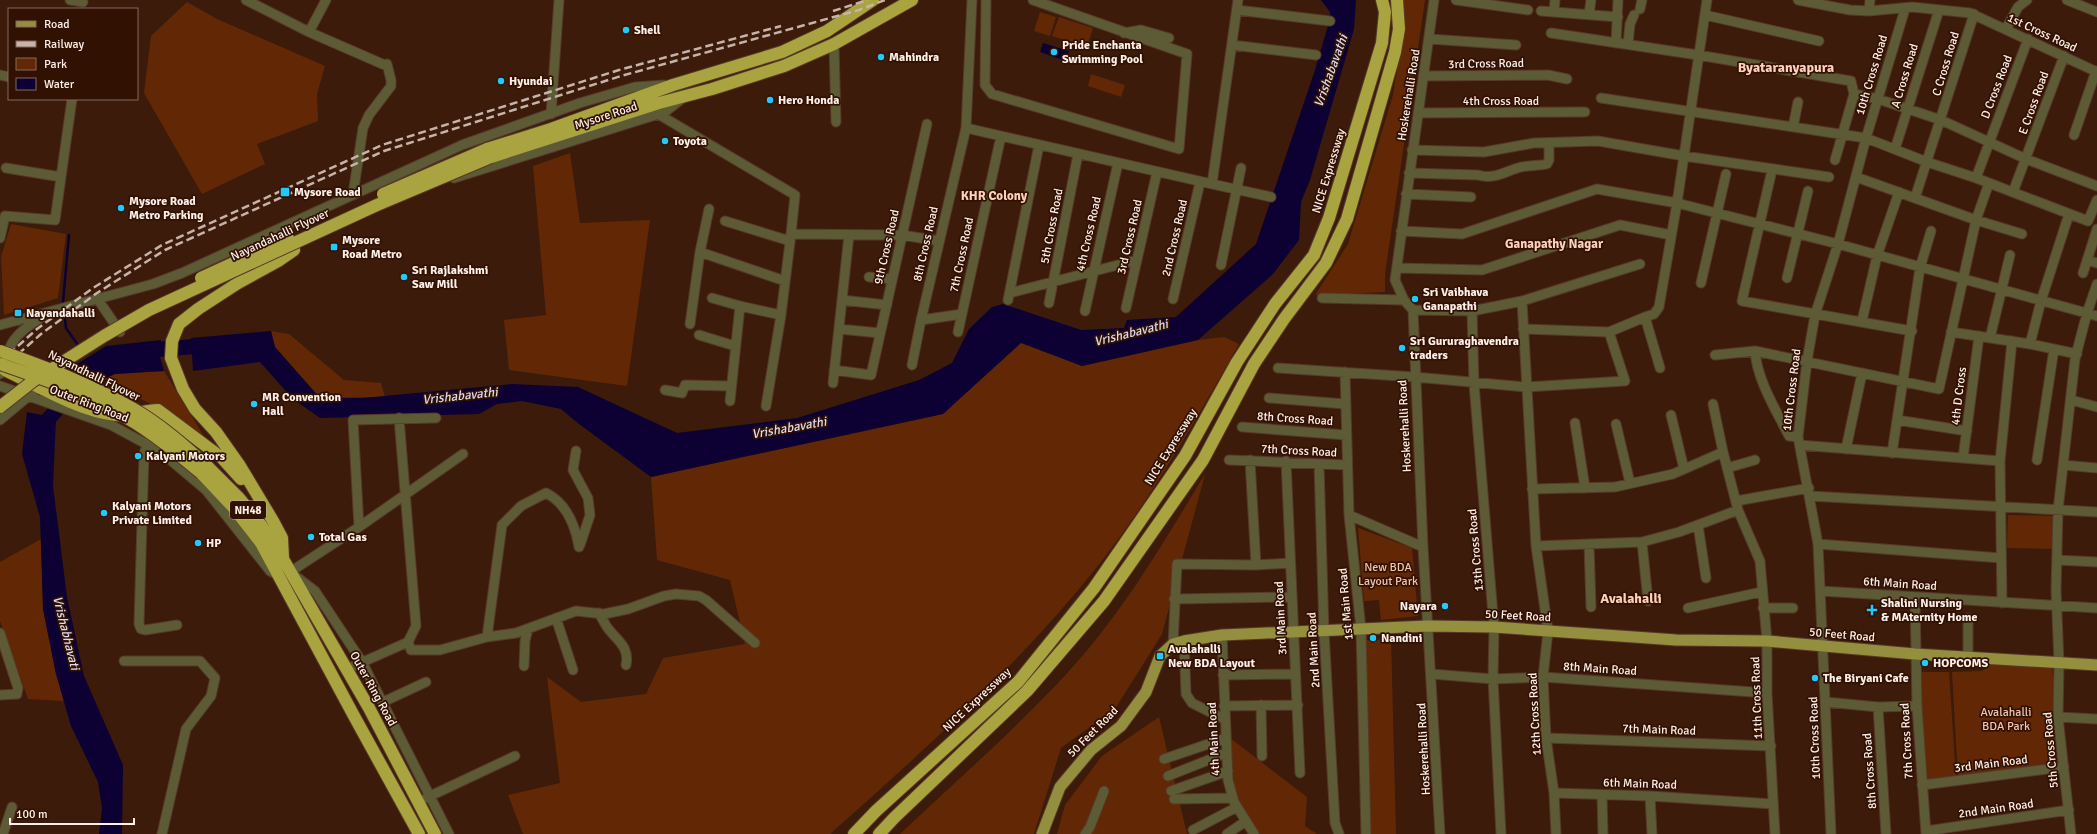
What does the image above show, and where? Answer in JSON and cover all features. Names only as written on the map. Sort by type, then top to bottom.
[{"type":"highway","name":"Mysore Road","points":[[639,98],[673,85],[782,52],[827,31],[873,0]]},
{"type":"highway","name":"Mysore Road","points":[[659,108],[684,97],[784,66],[834,44],[912,0]]},
{"type":"highway","name":"NICE Expressway","points":[[854,834],[876,811],[1018,682],[1094,588],[1185,456],[1237,362],[1275,304],[1314,255],[1329,218],[1382,43],[1385,12],[1382,0]]},
{"type":"highway","points":[[879,834],[1027,691],[1104,601],[1203,460],[1254,364],[1284,319],[1326,263],[1347,218],[1395,52],[1399,29],[1397,0]]},
{"type":"highway","name":"Nayandahalli Flyover","points":[[0,399],[62,356],[146,305],[222,268],[424,175],[489,153],[639,98]]},
{"type":"highway","name":"Nayandahalli Flyover","points":[[0,407],[33,381],[104,336],[149,310],[489,153],[659,108]]},
{"type":"highway","points":[[283,559],[282,538],[259,497],[216,432],[191,403],[183,389],[171,358],[172,341],[179,324],[198,309],[238,283],[278,261],[294,250]]},
{"type":"highway","name":"Nayandhalli Flyover","points":[[0,351],[45,367],[133,408],[177,438],[204,469]]},
{"type":"highway","points":[[1,369],[39,387],[46,397],[76,408],[117,415],[158,410],[222,458],[259,497]]},
{"type":"highway","name":"Nayandhalli Flyover","points":[[1,369],[54,383],[100,403],[128,418],[204,469]]},
{"type":"highway","name":"NH48","points":[[204,469],[239,498],[261,525],[283,559]]},
{"type":"highway","name":"Outer Ring Road","points":[[204,469],[285,574],[347,669],[435,834]]},
{"type":"highway","name":"Outer Ring Road","points":[[283,559],[285,574],[354,716],[419,834]]},
{"type":"main road","name":"50 Feet Road","points":[[1042,834],[1060,787],[1091,750],[1121,726],[1146,692],[1160,656],[1173,644],[1184,641],[1222,635],[1428,626],[1494,627],[1676,640],[1767,642],[1823,648],[2097,665]]},
{"type":"street","points":[[70,0],[83,4]]},
{"type":"street","points":[[246,0],[309,32],[387,65],[391,86],[369,115],[364,128],[353,194]]},
{"type":"street","points":[[309,32],[326,0]]},
{"type":"street","points":[[551,114],[559,0]]},
{"type":"street","name":"8th Cross Road","points":[[912,365],[921,320],[966,128],[972,0]]},
{"type":"street","points":[[986,0],[985,85],[992,94],[1179,149],[1187,54],[1123,33],[1033,0]]},
{"type":"street","points":[[1212,184],[1238,0]]},
{"type":"street","name":"Hoskerehalli Road","points":[[1434,0],[1430,39],[1412,150],[1395,280],[1404,300],[1413,310],[1423,547],[1432,674],[1440,834]]},
{"type":"street","points":[[1456,0],[1528,10]]},
{"type":"street","points":[[1554,12],[1555,0]]},
{"type":"street","points":[[1589,14],[1591,0]]},
{"type":"street","points":[[1616,43],[1618,0]]},
{"type":"street","points":[[1523,329],[1609,332],[1654,314],[1659,307],[1677,202],[1698,55],[1708,0]]},
{"type":"street","name":"1st Cross Road","points":[[1798,0],[1850,10],[1869,11],[1905,9],[1912,7],[1974,14],[2096,72]]},
{"type":"street","points":[[1869,11],[1870,0]]},
{"type":"street","points":[[2006,29],[2018,7],[2027,0]]},
{"type":"street","points":[[2067,0],[2096,8]]},
{"type":"street","points":[[1628,44],[1630,24],[1639,8]]},
{"type":"street","name":"10th Cross Road","points":[[1832,834],[1818,544],[1799,441],[1807,361],[1815,315],[1838,244],[1866,138],[1905,9]]},
{"type":"street","points":[[1237,10],[1330,21]]},
{"type":"street","name":"A Cross Road","points":[[1896,149],[1939,10]]},
{"type":"street","points":[[1541,12],[1618,17]]},
{"type":"street","name":"C Cross Road","points":[[1915,198],[1974,14]]},
{"type":"street","points":[[1705,15],[1818,41]]},
{"type":"street","points":[[1123,33],[1141,30],[1169,38]]},
{"type":"street","points":[[1551,32],[1851,81],[1854,94],[1841,134],[1835,160]]},
{"type":"street","points":[[1430,39],[1516,45]]},
{"type":"street","name":"D Cross Road","points":[[1976,178],[2028,39]]},
{"type":"street","points":[[834,44],[836,122]]},
{"type":"street","points":[[1232,45],[1316,55]]},
{"type":"street","name":"E Cross Road","points":[[2013,192],[2064,56]]},
{"type":"street","points":[[2074,135],[2096,72]]},
{"type":"street","name":"3rd Cross Road","points":[[1423,76],[1548,75],[1566,79]]},
{"type":"street","name":"Mysore Road","points":[[52,311],[153,284],[462,145],[580,103],[635,87],[673,85]]},
{"type":"street","points":[[1854,94],[1878,99],[1940,120],[2026,159],[2097,186]]},
{"type":"street","points":[[1601,98],[1866,138],[2093,223],[2097,200]]},
{"type":"street","points":[[0,238],[6,216],[56,220],[72,100]]},
{"type":"street","points":[[1793,127],[1798,102]]},
{"type":"street","points":[[659,108],[795,195],[781,315],[766,406]]},
{"type":"street","name":"Mysore Road","points":[[0,420],[39,387],[120,332],[240,272],[294,250],[448,180],[659,108]]},
{"type":"street","name":"4th Cross Road","points":[[1418,113],[1585,112]]},
{"type":"street","points":[[1083,120],[1088,129],[1114,136]]},
{"type":"street","name":"9th Cross Road","points":[[834,370],[871,375],[927,124]]},
{"type":"street","points":[[966,128],[1237,191],[1271,197]]},
{"type":"street","name":"7th Cross Road","points":[[958,332],[1001,136]]},
{"type":"street","points":[[1412,150],[1484,152],[1534,143],[1598,141],[1772,170],[1829,177]]},
{"type":"street","points":[[1409,173],[1478,175],[1487,178],[1495,177],[1524,167],[1547,164],[1549,160],[1549,142]]},
{"type":"street","points":[[1039,145],[1009,297],[1053,282],[1137,260]]},
{"type":"street","name":"5th Cross Road","points":[[1049,303],[1078,154]]},
{"type":"street","name":"4th Cross Road","points":[[1085,311],[1118,163]]},
{"type":"street","points":[[6,168],[61,177]]},
{"type":"street","points":[[1221,265],[1241,168]]},
{"type":"street","points":[[1772,170],[1761,225],[1742,301],[1912,331]]},
{"type":"street","name":"3rd Cross Road","points":[[1126,308],[1157,172]]},
{"type":"street","points":[[1701,283],[1726,174]]},
{"type":"street","points":[[1856,177],[1976,220],[2022,234]]},
{"type":"street","name":"2nd Cross Road","points":[[1173,299],[1200,182]]},
{"type":"street","points":[[1715,355],[1755,351],[1939,389],[1976,220],[1989,183]]},
{"type":"street","points":[[1401,231],[1462,234],[1597,189],[1677,202],[1798,235],[1838,244],[1962,280],[2097,316]]},
{"type":"street","points":[[1787,278],[1808,192]]},
{"type":"street","points":[[1862,321],[1877,256],[1899,192]]},
{"type":"street","points":[[1406,194],[1471,196]]},
{"type":"street","points":[[690,324],[700,252],[710,210]]},
{"type":"street","points":[[2030,344],[2041,301],[2068,214]]},
{"type":"street","points":[[725,221],[791,238],[849,235],[902,235],[940,241]]},
{"type":"street","points":[[1397,268],[1482,270],[1620,225],[1671,235]]},
{"type":"street","points":[[2083,274],[2097,229]]},
{"type":"street","points":[[1892,453],[1912,331],[1920,268],[1931,232]]},
{"type":"street","points":[[833,384],[849,235]]},
{"type":"street","points":[[700,252],[784,281]]},
{"type":"street","points":[[1990,338],[2010,255]]},
{"type":"street","points":[[2087,260],[2097,263]]},
{"type":"street","points":[[1413,310],[1472,311],[1522,302],[1640,264]]},
{"type":"street","points":[[869,277],[892,279]]},
{"type":"street","points":[[1011,282],[1024,284]]},
{"type":"street","name":"5th Cross Road","points":[[2071,834],[2058,717],[2059,663],[2056,607],[2058,510],[2077,354],[2087,314],[2097,284]]},
{"type":"street","points":[[97,298],[120,332]]},
{"type":"street","points":[[712,298],[781,315]]},
{"type":"street","points":[[1322,298],[1404,300]]},
{"type":"street","points":[[842,300],[886,305]]},
{"type":"street","name":"12th Cross Road","points":[[1522,302],[1536,546],[1548,631],[1543,677],[1546,738],[1554,793],[1556,834]]},
{"type":"street","points":[[730,401],[740,306]]},
{"type":"street","points":[[0,325],[52,311]]},
{"type":"street","points":[[1,369],[10,346],[24,328],[52,311]]},
{"type":"street","name":"13th Cross Road","points":[[1472,311],[1474,384],[1494,627],[1492,679],[1500,834]]},
{"type":"street","points":[[921,320],[962,314]]},
{"type":"street","points":[[1645,317],[1660,368]]},
{"type":"street","points":[[839,329],[880,334]]},
{"type":"street","points":[[1278,368],[1415,377],[1474,384],[1526,387],[1625,381],[1609,332]]},
{"type":"street","points":[[1951,332],[2030,344],[2077,354]]},
{"type":"street","points":[[699,335],[736,346]]},
{"type":"street","name":"4th D Cross","points":[[1963,458],[1979,336]]},
{"type":"street","points":[[2002,603],[2000,461],[2012,341]]},
{"type":"street","points":[[2037,460],[2054,349]]},
{"type":"street","points":[[1755,351],[1756,361],[1765,386],[1788,436],[1799,441],[1846,449],[2000,461]]},
{"type":"street","name":"1st Main Road","points":[[1345,372],[1349,516],[1361,629],[1366,834]]},
{"type":"street","points":[[1846,449],[1862,373]]},
{"type":"street","points":[[666,390],[682,393],[685,385],[731,386]]},
{"type":"street","name":"Outer Ring Road","points":[[0,386],[28,396],[46,397]]},
{"type":"street","points":[[1269,398],[1345,404]]},
{"type":"street","points":[[2071,400],[2097,407]]},
{"type":"street","points":[[1713,404],[1723,452],[1737,505]]},
{"type":"street","name":"Outer Ring Road","points":[[76,408],[147,444],[188,473],[206,490],[270,571],[285,574]]},
{"type":"street","points":[[165,415],[147,444],[144,453],[139,624],[141,629],[145,630],[177,625]]},
{"type":"street","points":[[1671,415],[1684,469]]},
{"type":"street","points":[[347,669],[408,642],[416,626],[399,418]]},
{"type":"street","points":[[359,527],[353,420],[436,418]]},
{"type":"street","points":[[1897,420],[1967,431]]},
{"type":"street","points":[[1575,423],[1585,488]]},
{"type":"street","points":[[1616,424],[1630,483]]},
{"type":"street","name":"8th Cross Road","points":[[1242,427],[1346,435]]},
{"type":"street","points":[[486,637],[502,525],[521,506],[546,492],[558,499],[576,528],[579,547],[590,515],[588,498],[573,470],[576,451]]},
{"type":"street","points":[[1532,489],[1614,487],[1673,474],[1723,452]]},
{"type":"street","points":[[450,834],[362,662],[315,591],[285,574],[405,496],[463,454]]},
{"type":"street","name":"7th Cross Road","points":[[1229,460],[1286,461],[1347,466]]},
{"type":"street","points":[[1250,460],[1256,565]]},
{"type":"street","points":[[1727,468],[1755,460]]},
{"type":"street","name":"3rd Main Road","points":[[1286,461],[1300,773]]},
{"type":"street","name":"2nd Main Road","points":[[1319,464],[1324,631],[1335,823],[1339,834]]},
{"type":"street","points":[[2063,466],[2097,468]]},
{"type":"street","points":[[1536,546],[1642,542],[1698,525],[1737,505],[1809,492],[2000,507],[2097,512]]},
{"type":"street","name":"11th Cross Road","points":[[1737,505],[1760,561],[1761,592],[1767,642],[1767,693],[1775,834]]},
{"type":"street","points":[[1349,516],[1423,547]]},
{"type":"street","points":[[1698,525],[1706,578]]},
{"type":"street","points":[[1642,542],[1648,601]]},
{"type":"street","points":[[1589,544],[1591,607]]},
{"type":"street","points":[[1818,544],[2001,558]]},
{"type":"street","points":[[2057,560],[2097,562]]},
{"type":"street","points":[[1173,644],[1174,599],[1177,564],[1256,565],[1290,563]]},
{"type":"street","points":[[1688,608],[1761,592]]},
{"type":"street","name":"6th Main Road","points":[[1821,592],[2056,607],[2097,608]]},
{"type":"street","points":[[408,642],[411,650],[440,650],[486,637],[516,633],[576,611],[604,614],[628,609],[664,596],[691,594],[706,600],[755,643]]},
{"type":"street","points":[[1174,599],[1292,597]]},
{"type":"street","name":"7th Cross Road","points":[[1914,598],[1917,706],[1926,832]]},
{"type":"street","points":[[1763,608],[1792,608]]},
{"type":"street","points":[[599,613],[607,628],[625,648],[628,658],[626,665]]},
{"type":"street","points":[[556,618],[573,670]]},
{"type":"street","points":[[1968,618],[1968,658]]},
{"type":"street","points":[[524,666],[525,641],[528,629]]},
{"type":"street","points":[[0,633],[18,688],[17,694],[0,695]]},
{"type":"street","name":"4th Main Road","points":[[1222,635],[1224,719],[1228,771],[1235,803],[1254,834]]},
{"type":"street","points":[[1184,641],[1186,694],[1192,703],[1224,719]]},
{"type":"street","points":[[124,661],[200,661],[215,678],[211,696],[186,728],[162,834]]},
{"type":"street","points":[[1223,675],[1296,674]]},
{"type":"street","name":"8th Main Road","points":[[1432,674],[1492,679],[1543,677],[1767,693]]},
{"type":"street","points":[[383,702],[426,682]]},
{"type":"street","points":[[1826,702],[1878,706],[1917,706]]},
{"type":"street","points":[[1261,705],[1262,756]]},
{"type":"street","points":[[1224,706],[1298,705]]},
{"type":"street","name":"8th Cross Road","points":[[1878,706],[1886,834]]},
{"type":"street","points":[[2058,717],[2097,719]]},
{"type":"street","points":[[1164,759],[1226,738]]},
{"type":"street","name":"7th Main Road","points":[[1546,738],[1771,746]]},
{"type":"street","points":[[1168,776],[1226,753]]},
{"type":"street","points":[[419,804],[430,795],[515,756]]},
{"type":"street","name":"3rd Main Road","points":[[1922,785],[2064,766]]},
{"type":"street","points":[[1228,771],[1172,795],[1235,803]]},
{"type":"street","points":[[1085,834],[1090,827],[1104,791]]},
{"type":"street","name":"6th Main Road","points":[[1554,793],[1650,796],[1773,804]]},
{"type":"street","points":[[1602,795],[1603,834]]},
{"type":"street","points":[[1650,796],[1652,834]]},
{"type":"street","points":[[1193,830],[1235,803]]},
{"type":"street","points":[[4,834],[12,807]]},
{"type":"street","name":"2nd Main Road","points":[[1926,832],[2069,810]]},
{"type":"street","points":[[1227,834],[1246,821]]},
{"type":"green space","points":[[1403,0],[1425,0],[1385,274],[1385,292],[1315,295],[1348,244],[1393,95],[1404,27]]},
{"type":"green space","points":[[187,2],[217,19],[325,66],[317,94],[318,121],[257,144],[265,164],[202,194],[144,93],[151,36]]},
{"type":"green space","points":[[1040,12],[1056,17],[1050,36],[1034,31]]},
{"type":"green space","points":[[1059,17],[1093,28],[1087,47],[1052,36]]},
{"type":"green space","points":[[1091,74],[1125,85],[1121,97],[1088,86]]},
{"type":"green space","points":[[570,153],[580,223],[650,220],[627,386],[509,370],[504,320],[546,315],[533,166]]},
{"type":"green space","points":[[11,224],[66,234],[58,298],[4,315],[1,257]]},
{"type":"green space","points":[[271,331],[289,334],[344,380],[381,383],[385,397],[320,398],[275,347]]},
{"type":"green space","points":[[1224,337],[1239,344],[1191,428],[1157,483],[1101,562],[1071,599],[1006,670],[902,770],[830,834],[523,834],[508,795],[560,783],[547,677],[581,702],[646,694],[663,658],[745,644],[730,580],[657,560],[651,477],[943,414],[1021,342],[1082,366],[1198,340]]},
{"type":"green space","points":[[164,371],[205,438],[169,414],[104,379],[115,374]]},
{"type":"green space","points":[[1205,474],[1162,634],[1115,709],[1061,748],[1034,834],[900,834],[1029,712],[1089,648],[1142,576]]},
{"type":"green space","points":[[2008,515],[2056,516],[2056,549],[2007,548]]},
{"type":"green space","name":"New BDA Layout Park","points":[[1358,528],[1412,548],[1418,616],[1381,620],[1379,600],[1364,601]]},
{"type":"green space","points":[[41,539],[43,609],[56,674],[64,701],[28,699],[0,621],[0,562]]},
{"type":"green space","points":[[1391,639],[1396,834],[1370,834],[1364,640]]},
{"type":"green space","name":"Avalahalli BDA Park","points":[[1993,662],[2052,666],[2063,765],[1958,778],[1952,672],[1982,671]]},
{"type":"green space","points":[[1918,672],[1949,672],[1956,778],[1924,782]]},
{"type":"green space","points":[[1159,717],[1187,834],[1057,834],[1065,805],[1102,756]]},
{"type":"green space","points":[[1230,738],[1307,797],[1305,826],[1317,834],[1257,834],[1235,799]]},
{"type":"water","points":[[1321,0],[1356,0],[1354,29],[1310,180],[1301,202],[1299,240],[1273,274],[1198,340],[1082,366],[1021,343],[943,414],[651,477],[561,409],[522,401],[497,404],[479,414],[320,418],[293,399],[260,362],[193,371],[191,338],[271,331],[275,347],[320,398],[363,398],[512,384],[578,387],[677,433],[797,418],[919,380],[952,363],[969,329],[992,307],[1003,304],[1081,330],[1124,328],[1127,320],[1176,317],[1256,244],[1314,73],[1330,19],[1330,12]]},
{"type":"water","name":"Pride Enchanta Swimming Pool","points":[[1043,43],[1069,51],[1066,61],[1040,52]]},
{"type":"water","points":[[161,340],[160,357],[164,371],[115,374],[104,379],[74,366],[106,346]]},
{"type":"water","name":"Vrishabhavati","points":[[27,412],[56,418],[53,486],[67,597],[84,676],[123,765],[122,834],[99,834],[102,808],[98,782],[71,726],[56,674],[43,609],[40,517],[22,454]]},
{"type":"waterway","points":[[69,235],[63,302],[66,328],[80,348]]},
{"type":"waterway","name":"Vrishabavathi","points":[[140,351],[212,345]]},
{"type":"waterway","name":"Vrishabavathi","points":[[44,434],[44,424],[87,375],[106,361]]},
{"type":"railway","points":[[833,11],[868,0]]},
{"type":"railway","points":[[0,370],[41,334],[97,293],[165,250],[384,151],[621,76],[859,10],[885,0]]},
{"type":"railway","points":[[0,362],[37,329],[93,288],[162,245],[382,145],[619,70],[781,26]]},
{"type":"place","name":"Shell","points":[[626,30]]},
{"type":"place","name":"Pride Enchanta Swimming Pool","points":[[1054,52]]},
{"type":"place","name":"Mahindra","points":[[881,57]]},
{"type":"place","name":"Hyundai","points":[[501,81]]},
{"type":"place","name":"Hero Honda","points":[[770,100]]},
{"type":"place","name":"Toyota","points":[[665,141]]},
{"type":"place","name":"Mysore Road","points":[[285,192]]},
{"type":"place","name":"Mysore Road Metro Parking","points":[[121,208]]},
{"type":"place","name":"Mysore Road Metro","points":[[334,247]]},
{"type":"place","name":"Sri Rajlakshmi Saw Mill","points":[[404,277]]},
{"type":"place","name":"Sri Vaibhava Ganapathi","points":[[1415,299]]},
{"type":"place","name":"Nayandahalli","points":[[18,313]]},
{"type":"place","name":"Sri Gururaghavendra traders","points":[[1402,348]]},
{"type":"place","name":"MR Convention Hall","points":[[254,404]]},
{"type":"place","name":"Kalyani Motors","points":[[138,456]]},
{"type":"place","name":"Kalyani Motors Private Limited","points":[[104,513]]},
{"type":"place","name":"Total Gas","points":[[311,537]]},
{"type":"place","name":"HP","points":[[198,543]]},
{"type":"place","name":"Nayara","points":[[1445,606]]},
{"type":"place","name":"Shalini Nursing & MAternity Home","points":[[1872,610]]},
{"type":"place","name":"Nandini","points":[[1373,638]]},
{"type":"place","name":"Avalahalli New BDA Layout","points":[[1160,656]]},
{"type":"place","name":"HOPCOMS","points":[[1925,663]]},
{"type":"place","name":"The Biryani Cafe","points":[[1815,678]]},
{"type":"district","name":"Byataranyapura","points":[[1786,67]]},
{"type":"district","name":"KHR Colony","points":[[994,196]]},
{"type":"district","name":"Ganapathy Nagar","points":[[1554,244]]},
{"type":"district","name":"Avalahalli","points":[[1631,598]]}]
